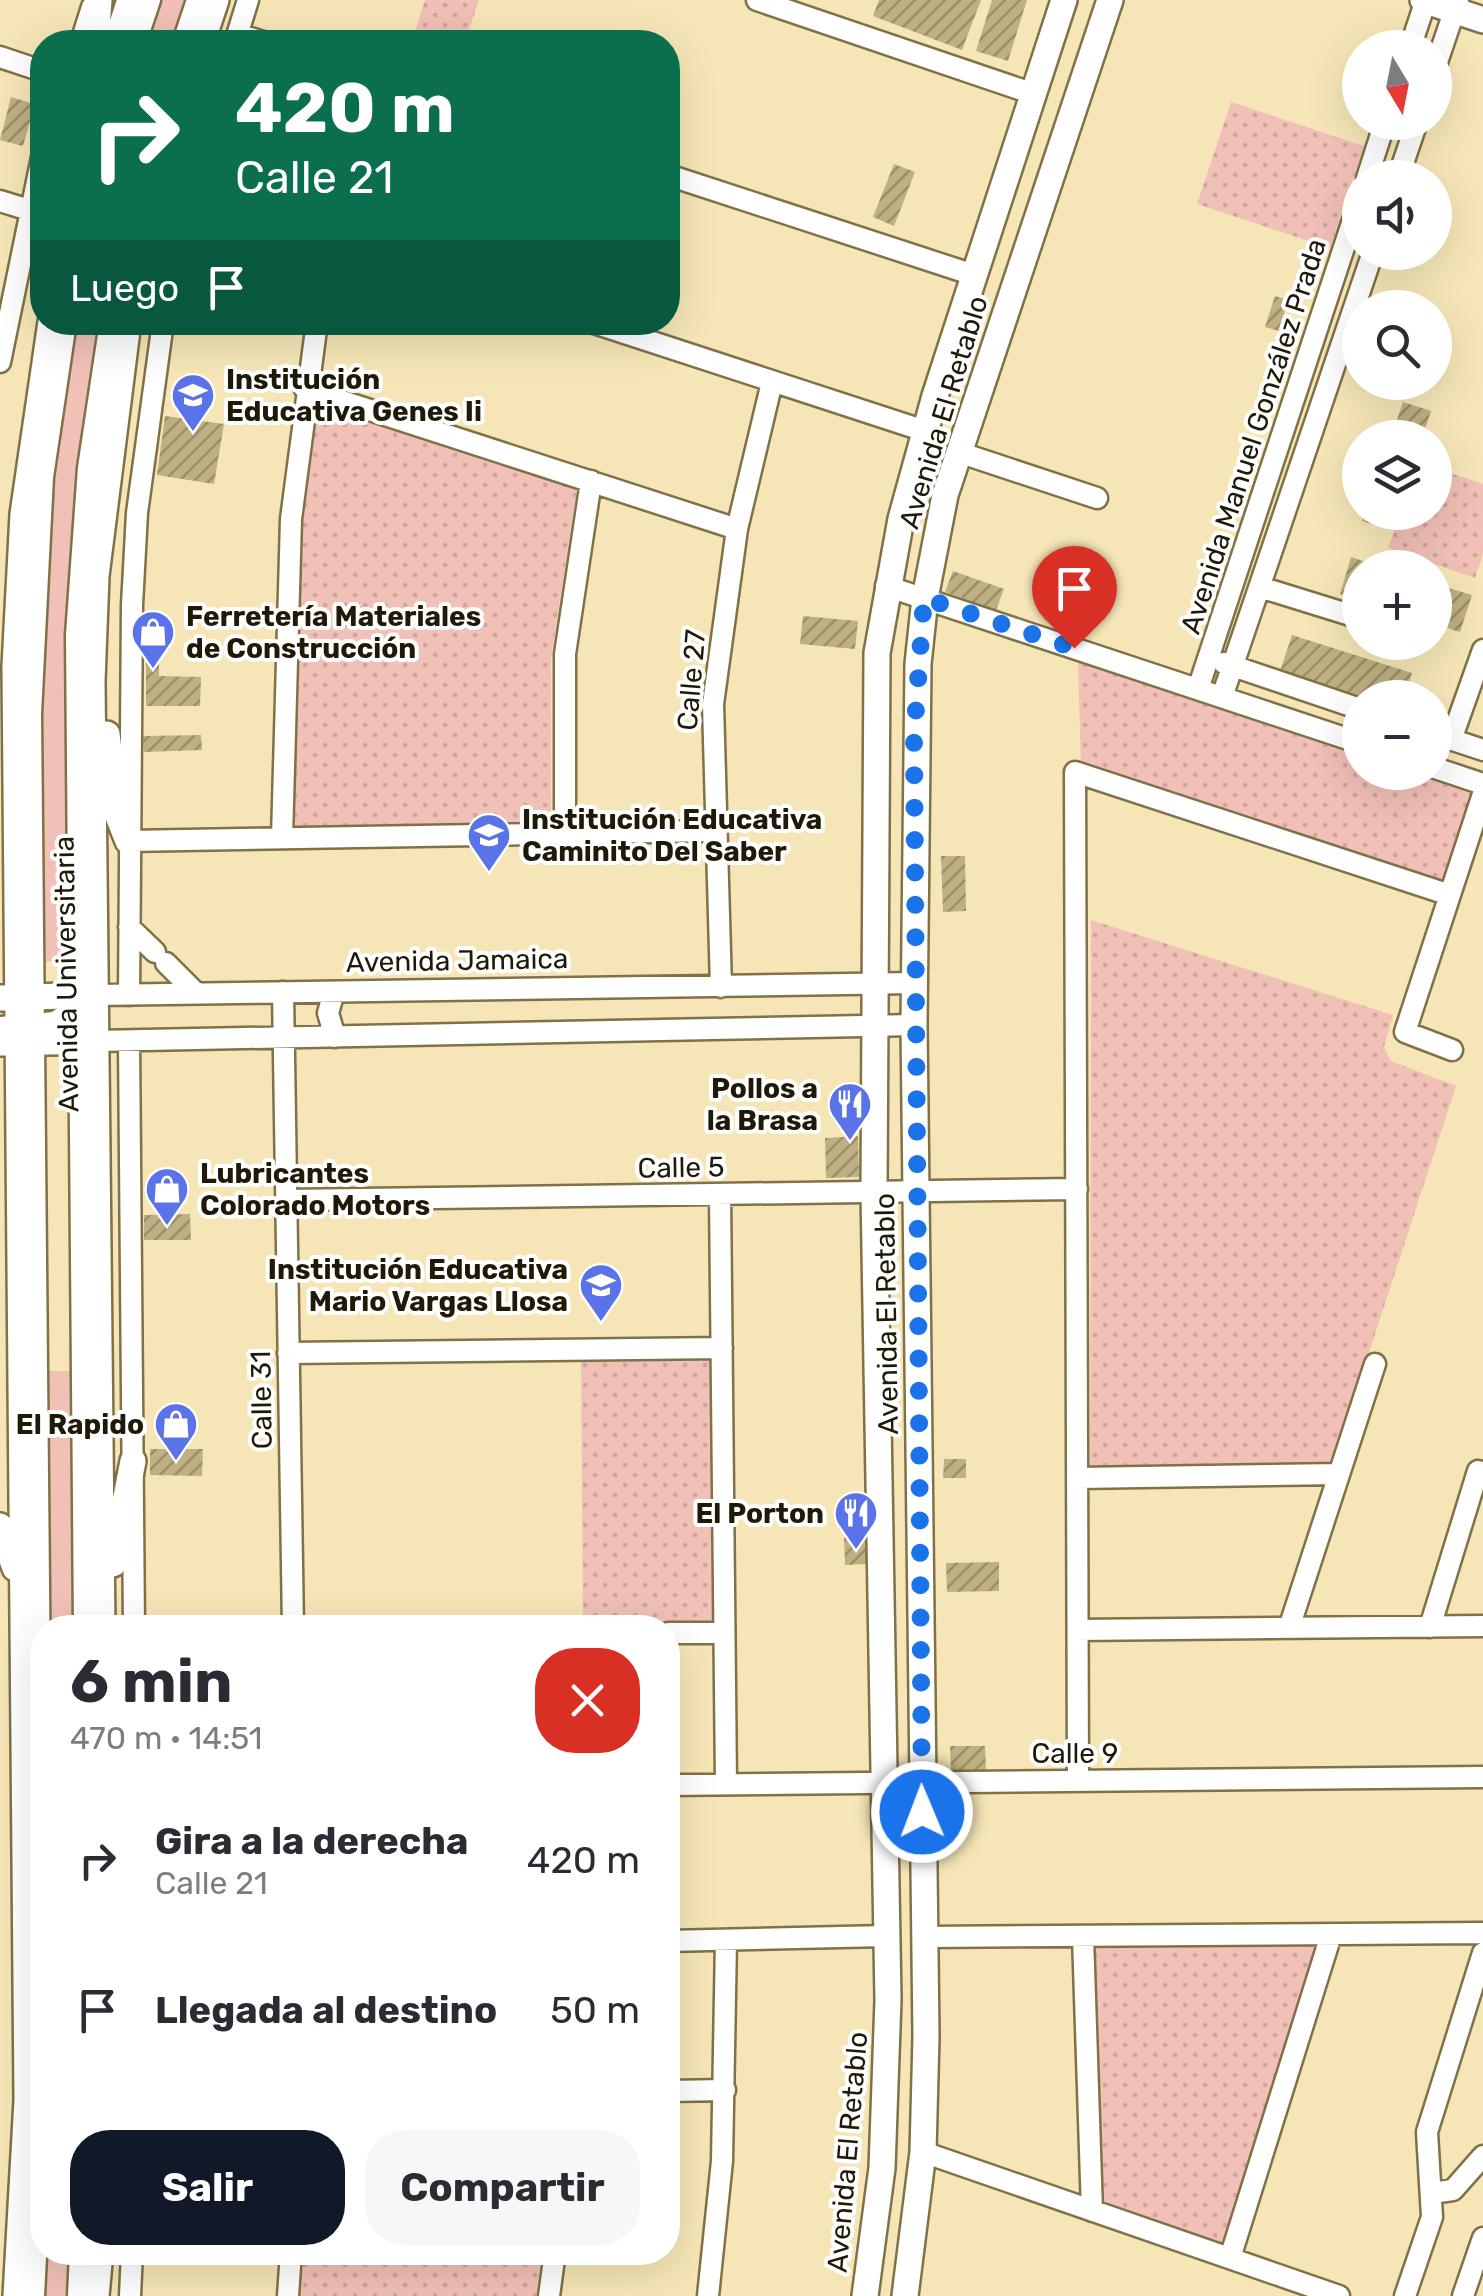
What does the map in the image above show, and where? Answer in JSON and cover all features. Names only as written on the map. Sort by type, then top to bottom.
[{"type":"main road","points":[[96,30],[97,0]]},
{"type":"main road","points":[[120,30],[130,0]]},
{"type":"main road","points":[[206,30],[216,0]]},
{"type":"main road","name":"Avenida El Retablo","points":[[865,2296],[887,2098],[874,1192],[877,653],[886,586],[925,432],[1064,0]]},
{"type":"main road","name":"Avenida El Retablo","points":[[905,2296],[924,2152],[914,737],[924,598],[958,452],[1110,0]]},
{"type":"main road","points":[[1425,0],[1456,5],[1483,20]]},
{"type":"main road","name":"Avenida Universitaria","points":[[16,2296],[28,2100],[16,998],[18,585],[31,448],[49,335]]},
{"type":"main road","name":"Avenida Universitaria","points":[[102,1615],[83,999],[96,576],[126,335]]},
{"type":"main road","points":[[0,630],[18,585]]},
{"type":"main road","points":[[92,681],[104,718],[116,811],[128,841]]},
{"type":"main road","name":"Avenida Jamaica","points":[[16,998],[83,999]]},
{"type":"main road","points":[[17,1034],[87,1041]]},
{"type":"main road","points":[[103,1615],[133,1461]]},
{"type":"main road","points":[[0,1526],[22,1586]]},
{"type":"main road","points":[[96,2296],[99,2265]]},
{"type":"street","points":[[85,30],[97,0]]},
{"type":"street","points":[[140,30],[150,0]]},
{"type":"street","points":[[187,30],[197,0]]},
{"type":"street","points":[[239,30],[248,0]]},
{"type":"street","points":[[757,0],[1034,94]]},
{"type":"street","points":[[1416,30],[1425,0]]},
{"type":"street","points":[[1448,30],[1456,5]]},
{"type":"street","points":[[0,57],[30,66]]},
{"type":"street","points":[[680,179],[974,275]]},
{"type":"street","points":[[0,201],[29,210]]},
{"type":"street","points":[[0,362],[2,333],[30,206]]},
{"type":"street","name":"Avenida Manuel González Prada","points":[[1198,690],[1328,276],[1342,242]]},
{"type":"street","name":"Avenida Manuel González Prada","points":[[1222,697],[1367,270]]},
{"type":"street","points":[[16,998],[32,626],[43,478],[64,335]]},
{"type":"street","points":[[34,1615],[17,1034],[55,1022],[83,999],[79,572],[88,468],[108,335]]},
{"type":"street","points":[[129,995],[128,841],[137,513],[161,335]]},
{"type":"street","points":[[282,838],[286,616],[305,389],[315,335]]},
{"type":"street","points":[[630,335],[925,432]]},
{"type":"street","name":"Calle 27","points":[[721,987],[713,704],[737,528],[772,382]]},
{"type":"street","points":[[305,389],[737,528]]},
{"type":"street","points":[[958,452],[1097,498]]},
{"type":"street","points":[[565,833],[564,654],[590,481]]},
{"type":"street","points":[[886,586],[1342,737]]},
{"type":"street","points":[[1260,588],[1342,613]]},
{"type":"street","points":[[1208,659],[1342,703]]},
{"type":"street","points":[[1452,719],[1482,659]]},
{"type":"street","points":[[1452,740],[1483,750]]},
{"type":"street","points":[[1078,1780],[1075,772],[1450,895]]},
{"type":"street","points":[[1452,774],[1483,784]]},
{"type":"street","points":[[1452,1050],[1406,1032],[1483,794]]},
{"type":"street","points":[[128,841],[714,831]]},
{"type":"street","points":[[129,927],[196,993]]},
{"type":"street","name":"Avenida Jamaica","points":[[83,999],[196,993],[915,983]]},
{"type":"street","name":"Calle 31","points":[[282,992],[293,1615]]},
{"type":"street","points":[[334,992],[328,1013],[335,1036]]},
{"type":"street","points":[[84,1615],[87,1041],[914,1025]]},
{"type":"street","points":[[128,1040],[134,1615]]},
{"type":"street","name":"Calle 5","points":[[286,1200],[1077,1189]]},
{"type":"street","points":[[720,1194],[726,1784]]},
{"type":"street","points":[[288,1353],[722,1348]]},
{"type":"street","points":[[1289,1628],[1375,1364]]},
{"type":"street","points":[[1430,1627],[1478,1471]]},
{"type":"street","points":[[1078,1478],[1340,1474]]},
{"type":"street","points":[[1078,1630],[1483,1626]]},
{"type":"street","points":[[680,1633],[724,1632]]},
{"type":"street","name":"Calle 9","points":[[680,1785],[1483,1777]]},
{"type":"street","points":[[924,1937],[1483,1934]]},
{"type":"street","points":[[680,1940],[886,1936]]},
{"type":"street","points":[[1083,1936],[1092,2210]]},
{"type":"street","points":[[1230,2258],[1331,1936]]},
{"type":"street","points":[[708,2296],[725,2090],[726,1940]]},
{"type":"street","points":[[1405,2296],[1432,2217],[1427,2132],[1483,1953]]},
{"type":"street","points":[[680,2091],[725,2090]]},
{"type":"street","points":[[924,2152],[1340,2296]]},
{"type":"street","points":[[1430,2193],[1454,2190],[1481,2162]]},
{"type":"street","points":[[1463,2296],[1483,2238]]},
{"type":"street","points":[[34,2296],[36,2265]]},
{"type":"street","points":[[78,2296],[79,2265]]},
{"type":"street","points":[[130,2296],[131,2265]]},
{"type":"street","points":[[288,2296],[291,2265]]},
{"type":"street","points":[[549,2296],[553,2265]]},
{"type":"shaded area","points":[[158,0],[189,0],[179,30],[148,30]]},
{"type":"shaded area","points":[[425,0],[479,0],[469,30],[416,30]]},
{"type":"shaded area","points":[[1231,102],[1364,146],[1359,160],[1342,160],[1342,212],[1330,248],[1197,204]]},
{"type":"shaded area","points":[[71,335],[101,335],[68,684],[68,962],[41,961],[37,752],[43,550]]},
{"type":"shaded area","points":[[313,405],[577,488],[551,658],[551,824],[291,826],[300,513]]},
{"type":"shaded area","points":[[1452,474],[1483,484],[1483,554],[1475,578],[1452,570],[1452,550],[1388,548],[1395,530],[1452,530]]},
{"type":"shaded area","points":[[1078,661],[1342,748],[1342,790],[1452,790],[1452,785],[1478,793],[1447,888],[1081,769]]},
{"type":"shaded area","points":[[1091,920],[1393,1015],[1384,1047],[1391,1061],[1456,1086],[1332,1466],[1090,1468]]},
{"type":"shaded area","points":[[713,1360],[715,1625],[680,1625],[680,1615],[583,1615],[581,1361]]},
{"type":"shaded area","points":[[44,1371],[74,1371],[76,1615],[47,1615]]},
{"type":"shaded area","points":[[1326,1943],[1225,2244],[1092,2197],[1084,1945]]},
{"type":"shaded area","points":[[43,2265],[72,2265],[70,2296],[41,2296]]},
{"type":"shaded area","points":[[300,2265],[540,2265],[536,2296],[297,2296]]},
{"type":"building","points":[[879,0],[981,0],[962,50],[873,16]]},
{"type":"building","points":[[992,0],[1027,0],[1008,61],[976,51]]},
{"type":"building","points":[[11,97],[30,103],[30,122],[23,146],[0,140]]},
{"type":"building","points":[[894,164],[915,172],[894,226],[873,217]]},
{"type":"building","points":[[1275,296],[1288,300],[1279,331],[1265,327]]},
{"type":"building","points":[[1403,402],[1431,411],[1428,420],[1397,420]]},
{"type":"building","points":[[165,416],[224,424],[214,484],[157,475]]},
{"type":"building","points":[[953,571],[1004,589],[996,610],[945,592]]},
{"type":"building","points":[[1452,589],[1472,595],[1460,632],[1452,629]]},
{"type":"building","points":[[803,616],[858,621],[855,649],[800,644]]},
{"type":"building","points":[[1292,635],[1342,651],[1342,660],[1371,660],[1412,673],[1410,680],[1342,680],[1342,691],[1280,671]]},
{"type":"building","points":[[146,663],[159,663],[159,676],[201,677],[200,706],[146,706]]},
{"type":"building","points":[[201,735],[202,750],[144,752],[143,736]]},
{"type":"building","points":[[941,856],[965,856],[966,911],[943,912]]},
{"type":"building","points":[[858,1136],[859,1177],[826,1178],[825,1138]]},
{"type":"building","name":"Lubricantes Colorado Motors","points":[[190,1214],[191,1240],[144,1240],[144,1215]]},
{"type":"building","name":"El Rapido","points":[[150,1449],[203,1449],[202,1476],[150,1475]]},
{"type":"building","points":[[944,1459],[966,1459],[966,1478],[943,1478]]},
{"type":"building","name":"El Porton","points":[[844,1537],[867,1537],[868,1564],[845,1565]]},
{"type":"building","points":[[999,1562],[999,1591],[947,1592],[946,1563]]},
{"type":"building","points":[[950,1746],[985,1746],[986,1771],[951,1772]]},
{"type":"place","name":"Institución Educativa Genes Ii","points":[[193,433]]},
{"type":"place","name":"Ferretería Materiales de Construcción","points":[[153,670]]},
{"type":"place","name":"Institución Educativa Caminito Del Saber","points":[[489,873]]},
{"type":"place","name":"Pollos a la Brasa","points":[[850,1142]]},
{"type":"place","name":"Lubricantes Colorado Motors","points":[[167,1227]]},
{"type":"place","name":"Institución Educativa Mario Vargas Llosa","points":[[601,1323]]},
{"type":"place","name":"El Rapido","points":[[176,1462]]},
{"type":"place","name":"El Porton","points":[[856,1551]]},
{"type":"route","points":[[922,1812],[914,737],[924,598],[1074,648]]}]
